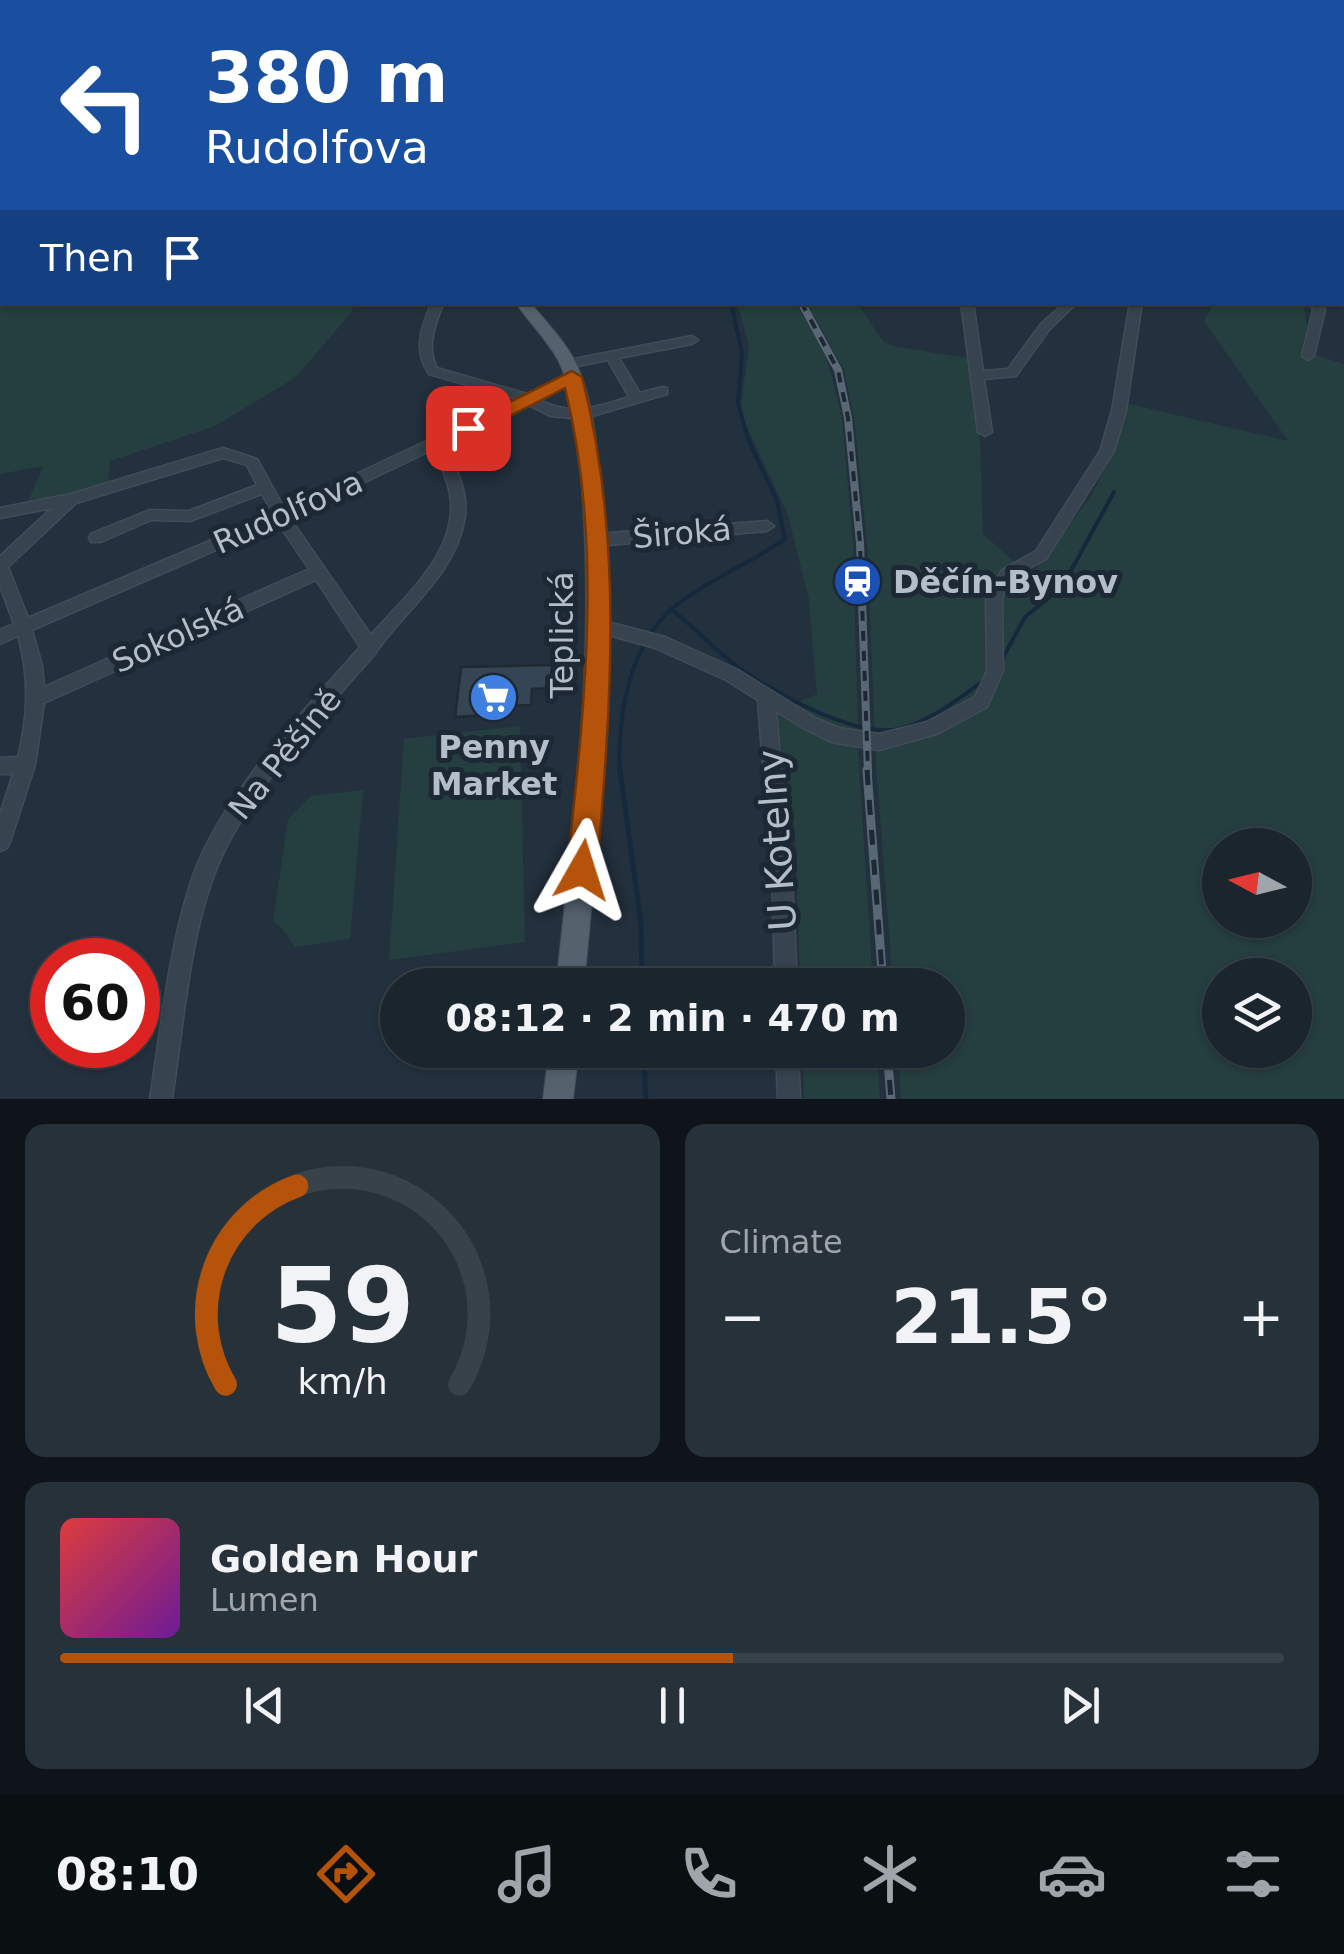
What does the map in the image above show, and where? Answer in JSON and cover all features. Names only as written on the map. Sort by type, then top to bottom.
[{"type":"main road","name":"Teplická","points":[[524,305],[570,370],[582,414],[598,540],[597,716],[572,968]]},
{"type":"main road","points":[[558,1099],[562,1068]]},
{"type":"street","points":[[437,305],[426,342],[428,367],[529,400],[555,413],[582,414],[662,390]]},
{"type":"street","points":[[967,305],[985,432]]},
{"type":"street","points":[[976,375],[1012,373],[1045,327],[1070,305]]},
{"type":"street","points":[[600,626],[659,642],[766,695],[808,723],[837,736],[880,742],[931,728],[981,702],[995,671],[994,598],[1006,574],[1041,555],[1108,452],[1119,411],[1136,305]]},
{"type":"street","points":[[1308,356],[1318,305]]},
{"type":"street","name":"Rudolfova","points":[[0,637],[281,516],[529,400],[570,370],[611,356],[692,340]]},
{"type":"street","points":[[611,356],[636,398]]},
{"type":"street","name":"Na Pěšině","points":[[161,1099],[184,947],[199,886],[223,833],[267,767],[439,567],[454,535],[460,510],[458,487],[438,442]]},
{"type":"street","points":[[0,513],[71,499],[223,453],[252,462],[281,516],[371,649]]},
{"type":"street","points":[[96,538],[150,516],[190,516],[266,487]]},
{"type":"street","points":[[0,842],[26,765],[37,698],[24,627],[0,566],[71,499]]},
{"type":"street","name":"Široká","points":[[598,540],[767,526]]},
{"type":"street","name":"Sokolská","points":[[37,698],[318,572]]},
{"type":"street","name":"U Kotelny","points":[[766,695],[785,968]]},
{"type":"street","points":[[0,766],[26,765]]},
{"type":"street","points":[[788,1068],[789,1099]]},
{"type":"green space","points":[[0,305],[354,305],[296,377],[215,426],[110,461],[108,484],[27,504],[43,466],[0,474]]},
{"type":"green space","points":[[738,305],[796,305],[825,352],[842,418],[853,543],[859,764],[872,968],[799,968],[795,837],[776,712],[817,694],[809,600],[788,515],[740,412],[749,346]]},
{"type":"green space","points":[[808,305],[858,305],[883,341],[892,346],[967,358],[980,440],[983,534],[1031,576],[1091,496],[1111,457],[1125,403],[1288,441],[1204,321],[1213,305],[1303,305],[1312,354],[1344,364],[1344,1099],[901,1099],[899,1068],[965,1068],[965,968],[892,968],[876,765],[867,543],[854,418],[844,370]]},
{"type":"green space","points":[[520,726],[525,942],[389,960],[404,739]]},
{"type":"green space","points":[[363,790],[350,939],[295,947],[273,922],[288,819],[311,796]]},
{"type":"green space","points":[[803,1068],[878,1068],[880,1099],[804,1099]]},
{"type":"building","name":"Penny Market","points":[[552,665],[551,688],[532,689],[531,705],[489,707],[488,715],[455,717],[461,667]]},
{"type":"waterway","points":[[672,610],[785,539],[777,501],[748,439],[738,403],[742,353],[732,305]]},
{"type":"waterway","points":[[1001,661],[1025,617],[1062,587],[1114,492]]},
{"type":"waterway","points":[[620,770],[621,727],[630,680],[649,637],[672,610]]},
{"type":"waterway","points":[[672,610],[729,660],[764,684],[810,709],[858,726],[880,730],[911,725],[945,708],[986,679]]},
{"type":"waterway","points":[[620,770],[641,924],[642,968]]},
{"type":"waterway","points":[[644,1068],[646,1099]]},
{"type":"railway","points":[[803,305],[838,370],[848,418],[860,543],[868,772]]},
{"type":"railway","points":[[867,770],[882,968]]},
{"type":"railway","points":[[888,1068],[891,1099]]},
{"type":"place","name":"Děčín-Bynov","points":[[858,582]]},
{"type":"place","name":"Penny Market","points":[[494,697]]},
{"type":"route","points":[[468,428],[572,377],[582,414],[598,540],[600,626],[597,716],[582,870]]}]
